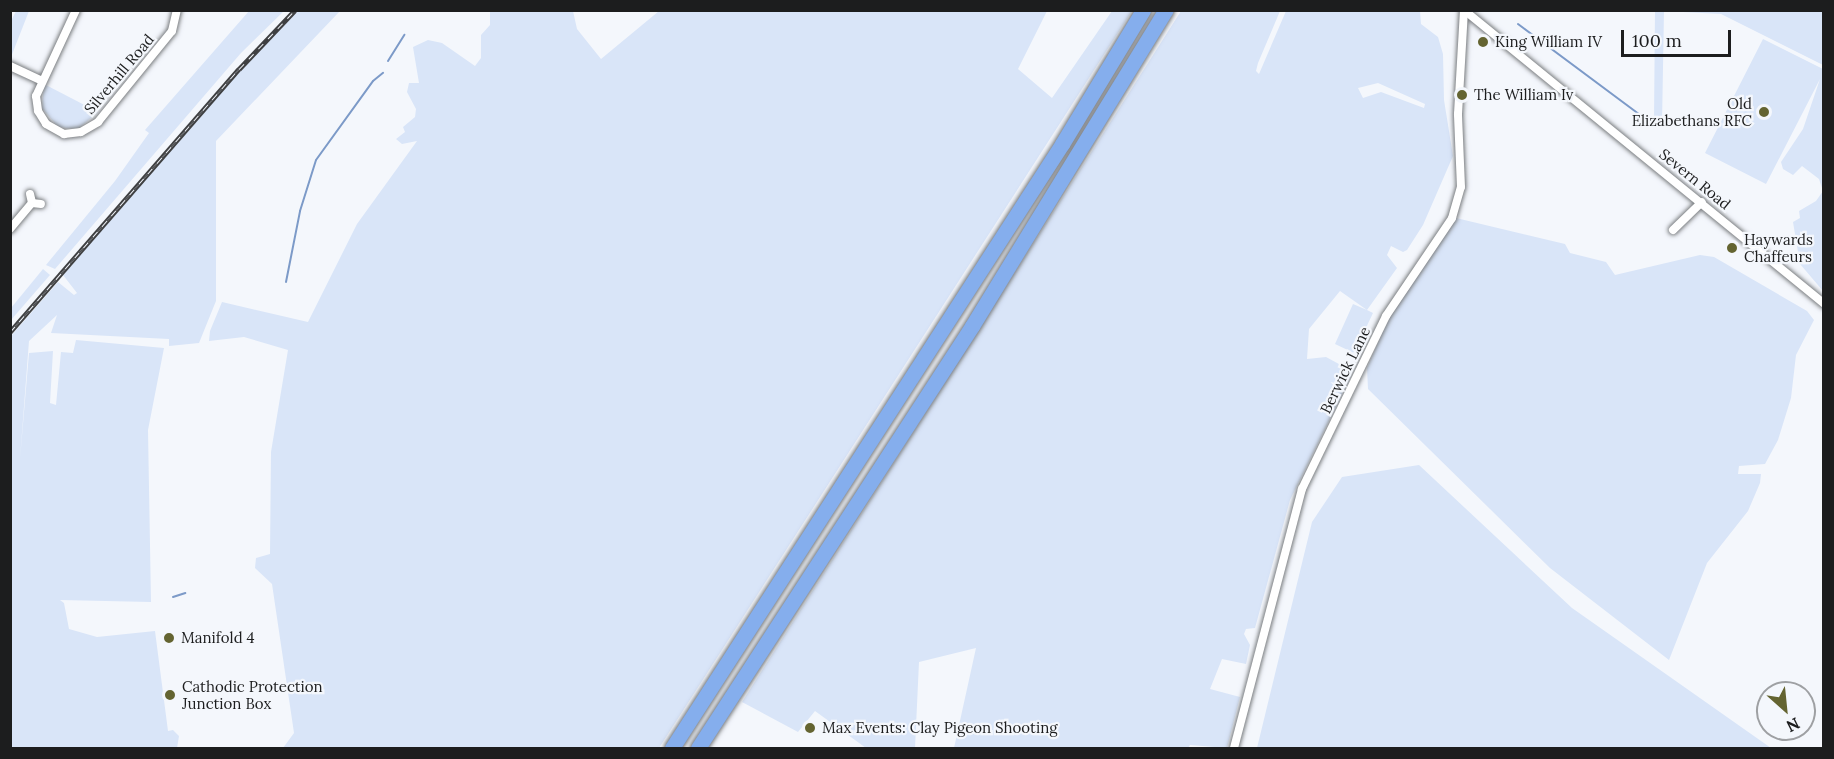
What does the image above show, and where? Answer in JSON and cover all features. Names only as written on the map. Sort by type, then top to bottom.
[{"type":"highway","points":[[672,748],[1062,144],[1143,10]]},
{"type":"highway","points":[[698,748],[972,327],[1166,10]]},
{"type":"street","name":"Silverhill Road","points":[[76,10],[40,80],[36,104],[46,124],[64,134],[90,128],[172,31],[177,10]]},
{"type":"street","name":"Severn Road","points":[[1464,10],[1702,202],[1824,304]]},
{"type":"street","name":"Berwick Lane","points":[[1234,748],[1302,489],[1386,316],[1452,218],[1461,187],[1458,114],[1464,10]]},
{"type":"street","points":[[10,66],[40,80]]},
{"type":"street","points":[[11,229],[34,200]]},
{"type":"street","points":[[1673,230],[1702,202]]},
{"type":"shaded area","points":[[16,11],[29,11],[11,57],[11,21]]},
{"type":"shaded area","points":[[249,11],[284,11],[241,53],[55,269],[46,265],[115,181],[149,133],[145,130]]},
{"type":"shaded area","points":[[297,11],[340,11],[216,141],[216,301],[199,343],[169,346],[169,339],[51,333],[57,315],[29,341],[20,459],[29,353],[53,351],[50,403],[56,405],[61,352],[73,353],[76,340],[164,348],[148,430],[151,602],[60,600],[64,603],[69,629],[97,637],[155,631],[168,731],[173,730],[179,736],[177,748],[11,748],[11,336],[58,282],[74,295],[77,293],[63,275],[236,73]]},
{"type":"shaded area","points":[[490,11],[573,11],[577,29],[601,59],[659,11],[1047,11],[1018,69],[1052,98],[1112,11],[1132,11],[659,748],[283,748],[294,733],[272,584],[255,568],[256,558],[270,554],[271,452],[288,350],[244,337],[209,341],[210,331],[222,302],[308,322],[357,224],[417,141],[402,144],[396,139],[405,132],[403,127],[415,117],[416,109],[407,92],[409,83],[419,83],[413,47],[428,40],[442,43],[475,66],[481,58],[481,35],[490,25]]},
{"type":"shaded area","points":[[1181,11],[1280,11],[1258,63],[1256,71],[1259,74],[1286,11],[1420,11],[1421,24],[1438,37],[1443,54],[1444,100],[1453,156],[1423,225],[1407,250],[1403,252],[1391,246],[1387,255],[1397,268],[1367,310],[1340,291],[1309,329],[1307,359],[1326,357],[1350,370],[1351,376],[1290,500],[1255,628],[1246,629],[1244,634],[1250,645],[1246,664],[1222,659],[1210,689],[1240,697],[1227,748],[1190,745],[1188,748],[954,748],[976,648],[919,662],[915,748],[866,748],[815,711],[798,732],[742,702]],"holes":[[[1378,83],[1425,104],[1424,108],[1381,92],[1363,98],[1358,88]]]},
{"type":"shaded area","points":[[1655,11],[1664,11],[1662,124],[1654,119]]},
{"type":"shaded area","points":[[1664,11],[1823,11],[1823,65],[1721,14]]},
{"type":"shaded area","name":"Old Elizabethans RFC","points":[[1763,39],[1823,69],[1823,191],[1819,179],[1802,166],[1793,175],[1783,169],[1781,162],[1803,129],[1820,79],[1766,184],[1705,153]]},
{"type":"shaded area","points":[[44,84],[98,112],[78,129],[58,127],[42,108]]},
{"type":"shaded area","points":[[1823,191],[1823,291],[1800,264],[1793,222],[1800,218],[1799,211],[1816,201]]},
{"type":"shaded area","points":[[1456,218],[1565,244],[1570,253],[1606,262],[1615,275],[1700,255],[1714,257],[1807,311],[1814,320],[1796,355],[1791,398],[1778,440],[1765,464],[1739,466],[1738,474],[1761,474],[1760,483],[1748,511],[1707,563],[1669,660],[1550,568],[1368,389],[1367,368],[1390,315]]},
{"type":"shaded area","points":[[43,269],[50,275],[11,320],[11,308]]},
{"type":"shaded area","points":[[1353,304],[1373,313],[1354,353],[1335,344]]},
{"type":"shaded area","points":[[1419,465],[1572,608],[1756,737],[1756,741],[1761,741],[1771,748],[1257,748],[1312,522],[1342,477]]},
{"type":"waterway","points":[[1518,24],[1648,121]]},
{"type":"waterway","points":[[388,61],[404,35]]},
{"type":"waterway","points":[[286,282],[300,211],[316,160],[373,81],[383,73]]},
{"type":"waterway","points":[[173,597],[185,593]]},
{"type":"railway","points":[[10,332],[239,69],[295,10]]},
{"type":"place","name":"King William IV","points":[[1483,42]]},
{"type":"place","name":"The William Iv","points":[[1462,95]]},
{"type":"place","name":"Old Elizabethans RFC","points":[[1764,112]]},
{"type":"place","name":"Haywards Chaffeurs","points":[[1732,248]]},
{"type":"place","name":"Manifold 4","points":[[169,638]]},
{"type":"place","name":"Cathodic Protection Junction Box","points":[[170,695]]},
{"type":"place","name":"Max Events: Clay Pigeon Shooting","points":[[810,728]]}]
